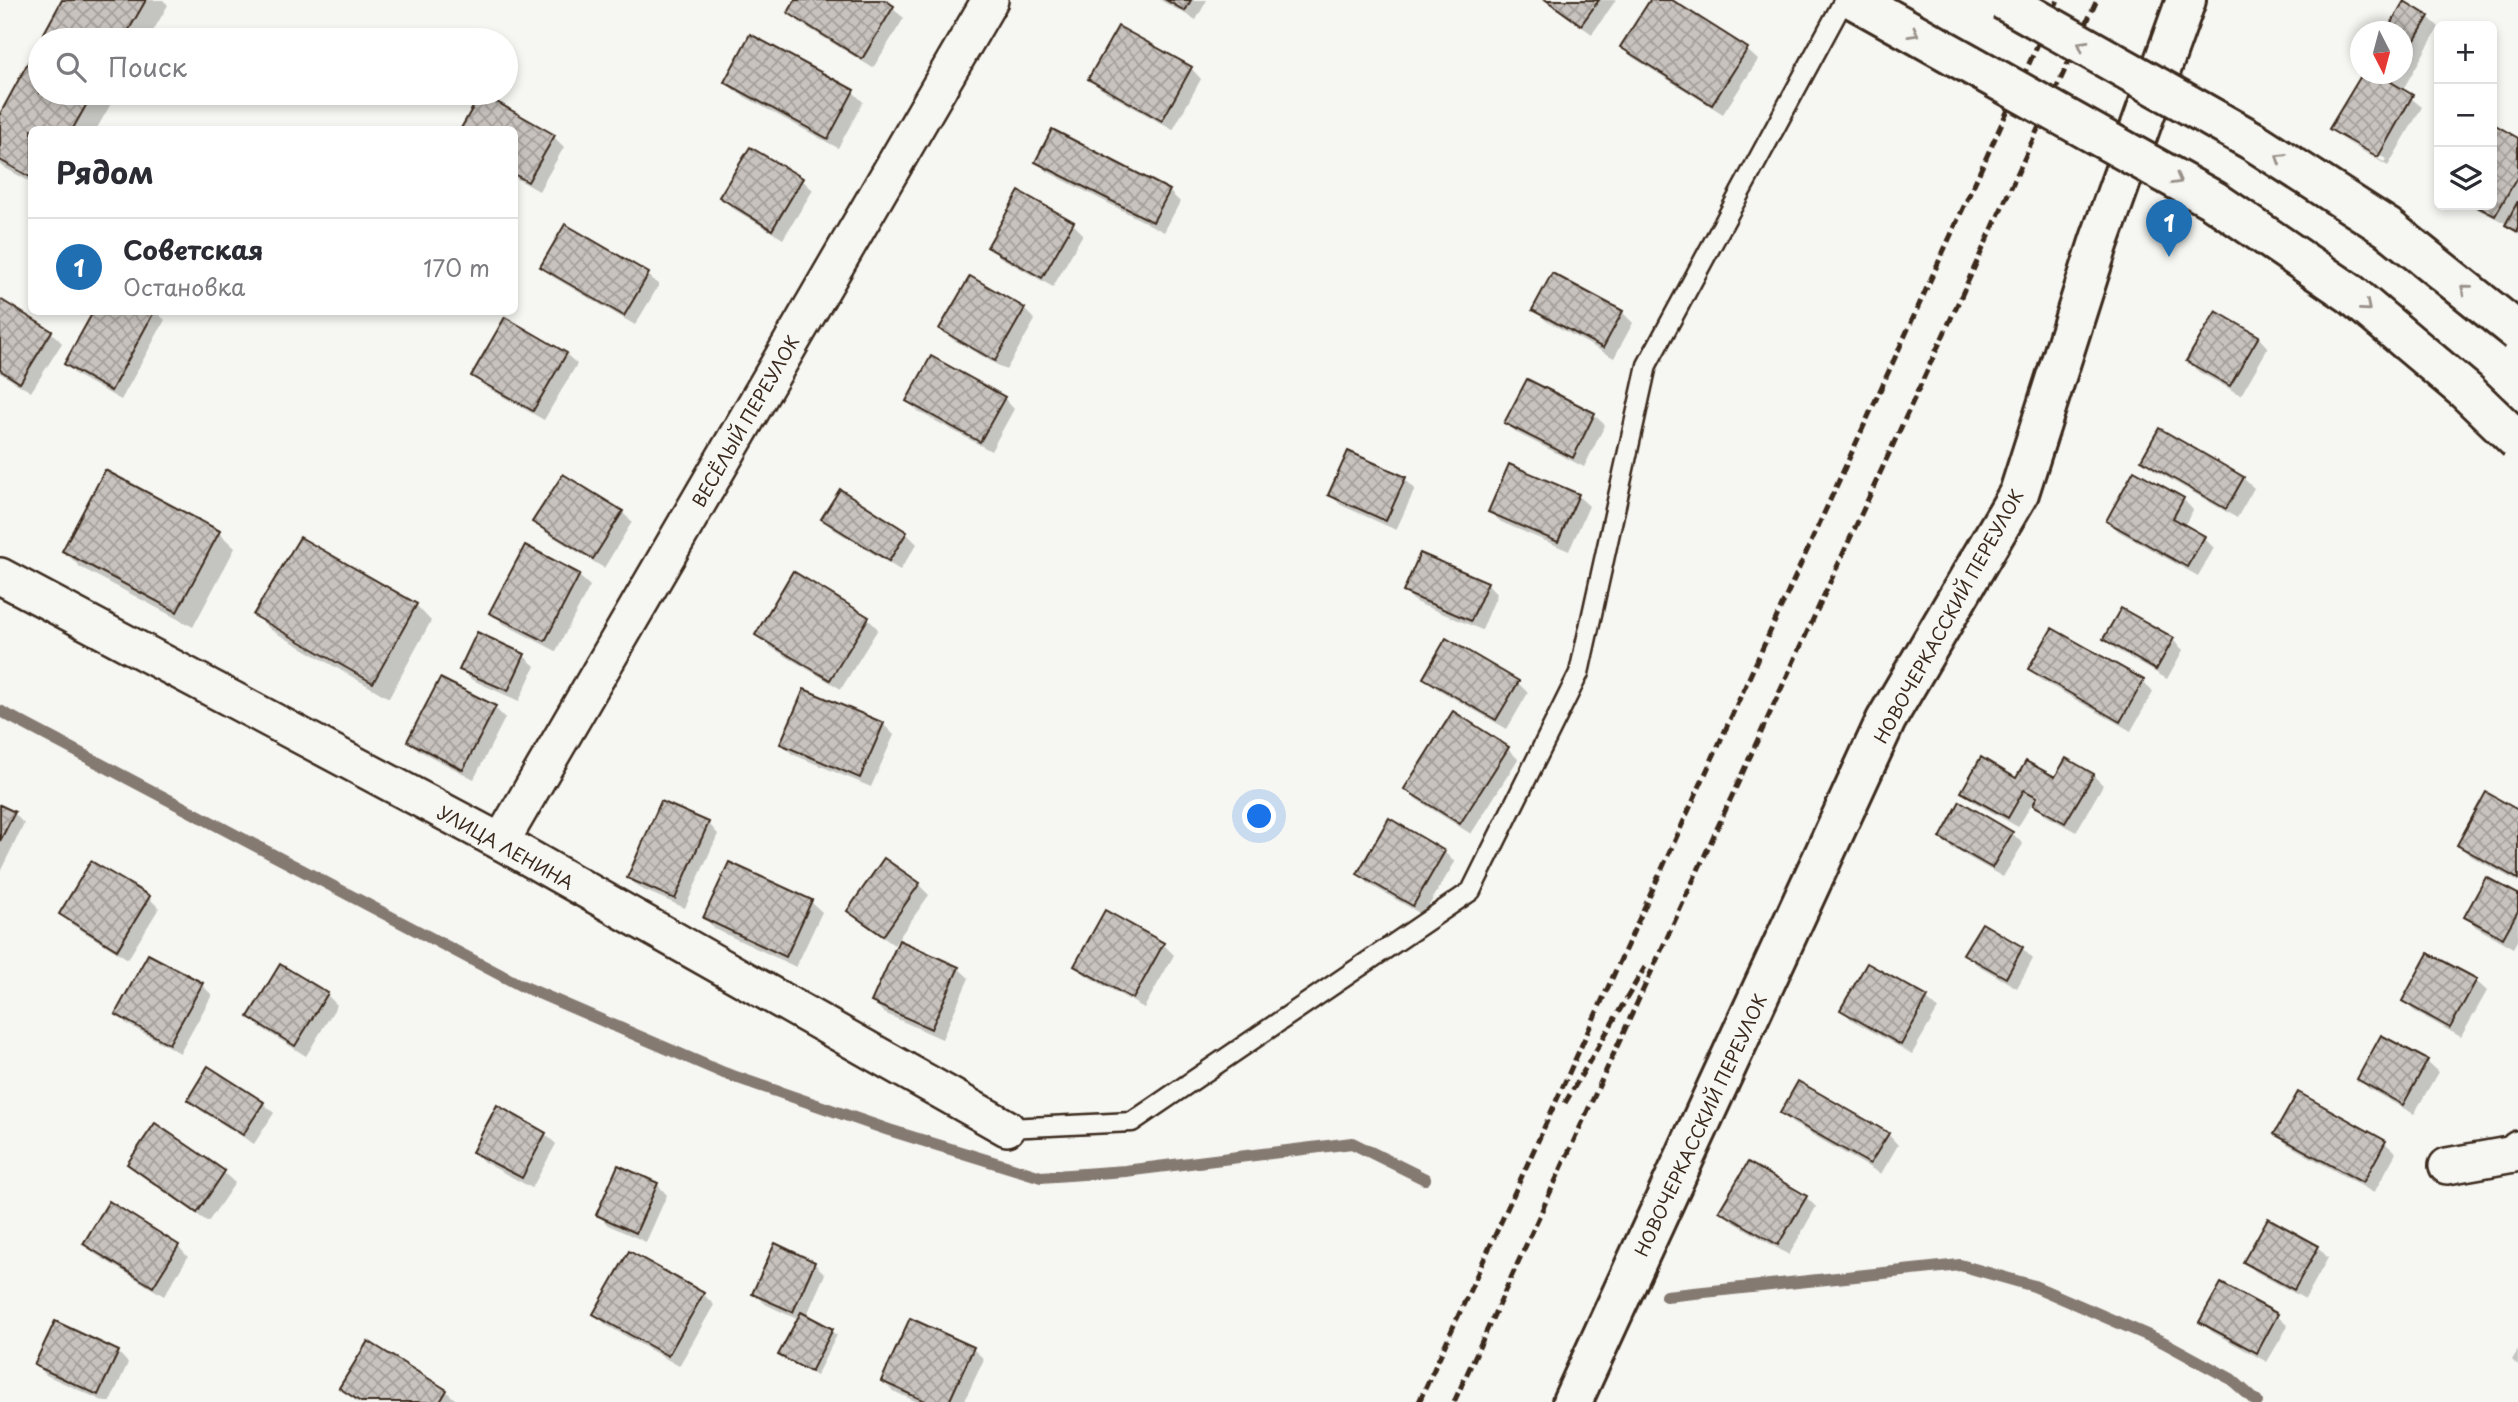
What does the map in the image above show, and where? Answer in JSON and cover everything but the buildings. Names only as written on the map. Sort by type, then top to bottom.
[{"type":"main road","points":[[1854,0],[2213,200],[2351,294],[2466,391],[2518,441]]},
{"type":"main road","points":[[2003,0],[2276,155],[2388,228],[2518,332]]},
{"type":"main road","name":"НОВОЧЕРКАССКИЙ ПЕРЕУЛОК","points":[[1572,1402],[1886,720],[2019,493],[2099,242],[2186,0]]},
{"type":"street","name":"ВЕСЁЛЫЙ ПЕРЕУЛОК","points":[[501,842],[990,0]]},
{"type":"street","name":"УЛИЦА ЛЕНИНА","points":[[0,576],[501,842],[1007,1128]]},
{"type":"street","points":[[2447,1166],[2514,1154],[2518,1149]]},
{"type":"lane","points":[[1007,1128],[1132,1122],[1471,891],[1579,673],[1647,365],[1844,0]]},
{"type":"waterway","points":[[0,711],[520,985],[724,1073],[889,1130],[1041,1177],[1125,1171],[1352,1143],[1425,1179]]},
{"type":"waterway","points":[[1666,1296],[1960,1265],[2034,1286],[2163,1342],[2231,1379],[2257,1402]]},
{"type":"railway","points":[[1419,1402],[2058,0]]},
{"type":"railway","points":[[1454,1402],[2097,0]]},
{"type":"railway","points":[[1565,1103],[1645,967]]},
{"type":"place","name":"Советская","points":[[2169,257]]}]
